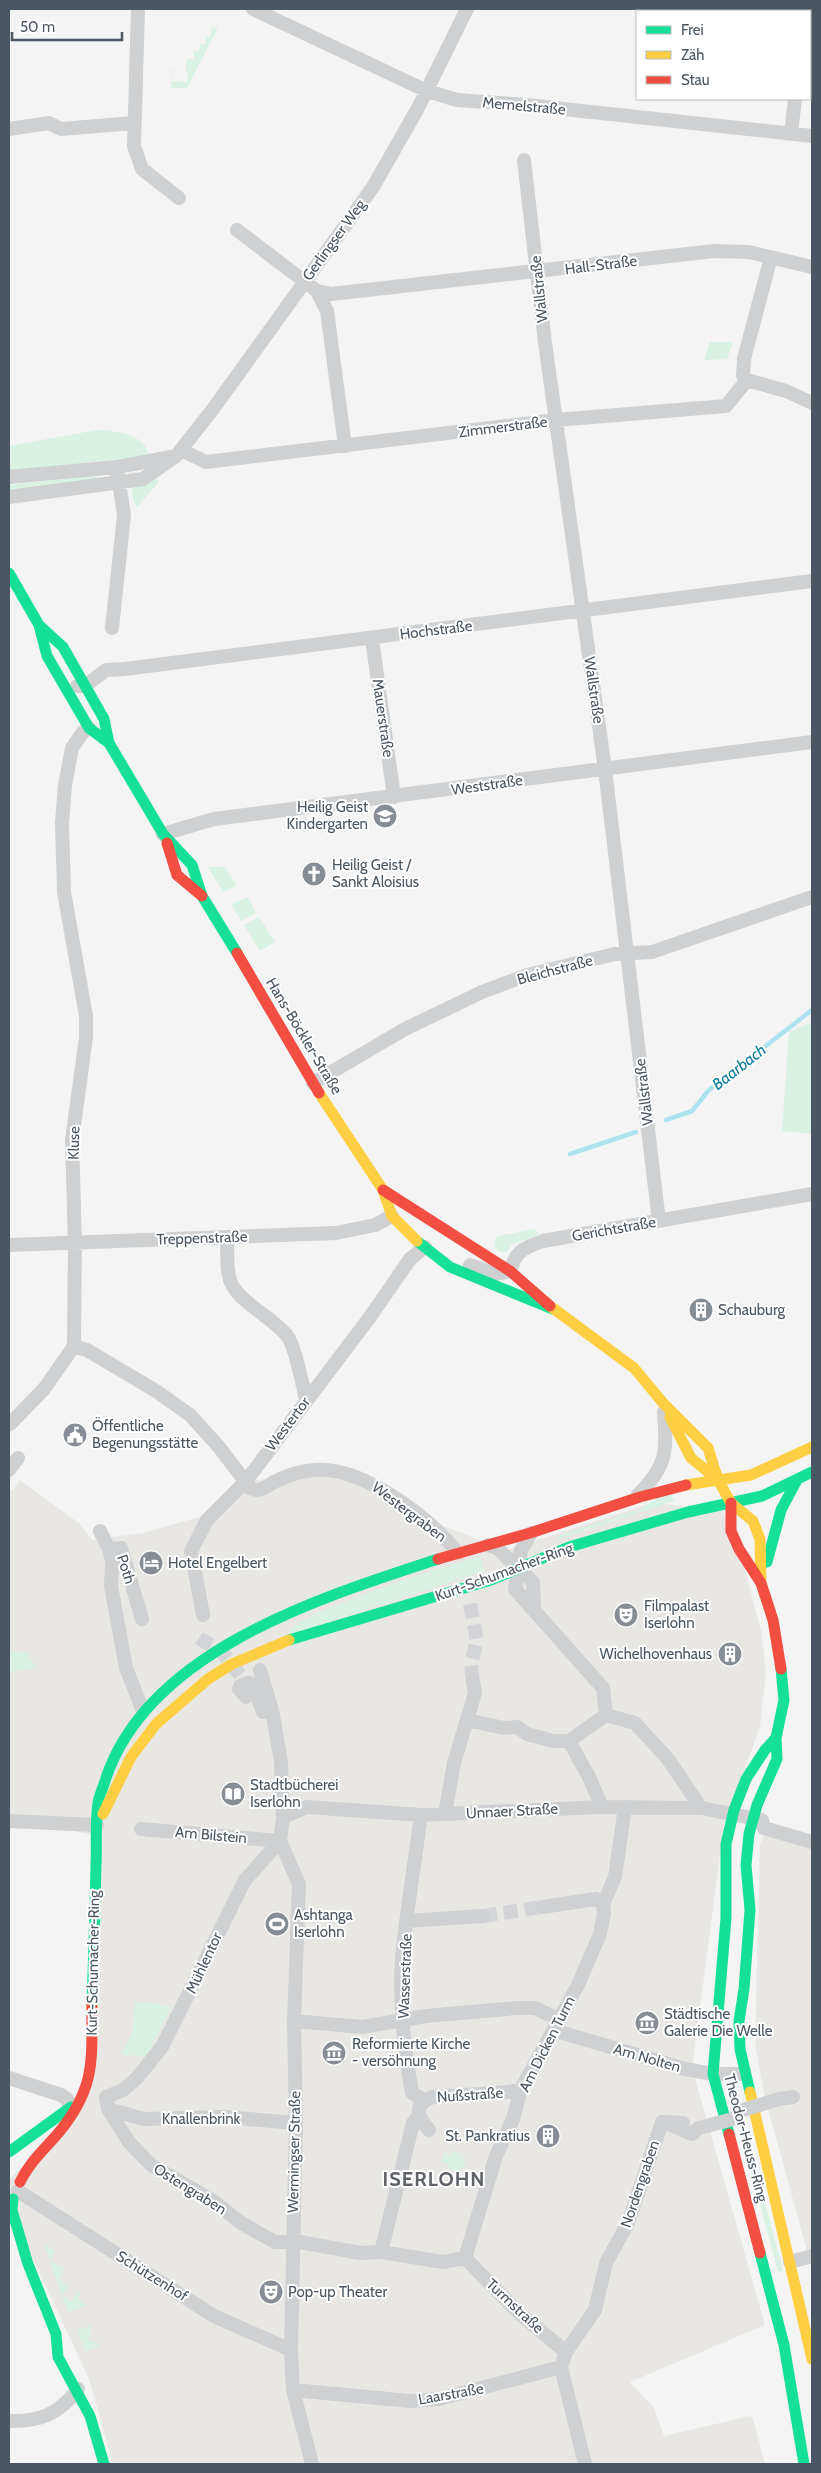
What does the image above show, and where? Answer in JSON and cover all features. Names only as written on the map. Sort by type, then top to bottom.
[{"type":"main road","name":"Hans-Böckler-Straße","points":[[9,573],[40,625],[63,647],[104,719],[109,743],[163,834],[177,875],[202,896]]},
{"type":"main road","name":"Hans-Böckler-Straße","points":[[40,625],[47,656],[65,687],[89,728],[109,743]]},
{"type":"main road","name":"Hans-Böckler-Straße","points":[[163,834],[192,865],[202,896],[286,1033],[313,1083],[383,1190],[392,1216],[401,1228],[450,1267],[555,1310]]},
{"type":"main road","name":"Hans-Böckler-Straße","points":[[383,1190],[510,1272],[555,1310],[596,1338],[634,1368],[664,1404],[708,1448],[718,1480]]},
{"type":"main road","name":"Hans-Böckler-Straße","points":[[664,1404],[691,1458],[718,1480]]},
{"type":"main road","name":"Kurt-Schumacher-Ring","points":[[15,2194],[25,2169],[56,2136],[84,2094],[90,2076],[98,1804],[109,1767],[118,1747],[144,1710],[197,1662],[271,1621],[302,1607],[458,1553],[531,1533],[635,1499],[677,1487],[751,1475],[812,1447]]},
{"type":"main road","name":"Kurt-Schumacher-Ring","points":[[97,1825],[131,1757],[156,1724],[208,1679],[232,1664],[278,1644],[448,1594],[595,1539],[688,1512],[762,1496],[812,1472]]},
{"type":"main road","points":[[761,1583],[772,1545],[777,1516],[788,1492],[797,1479]]},
{"type":"main road","name":"Theodor-Heuss-Ring","points":[[718,1480],[730,1503],[753,1521],[760,1539],[761,1583]]},
{"type":"main road","name":"Theodor-Heuss-Ring","points":[[730,1503],[731,1530],[739,1549],[761,1583],[773,1620],[784,1700],[776,1738],[777,1760],[742,1815],[728,1827],[725,1862],[726,1916],[714,2038],[713,2074],[780,2331],[804,2464]]},
{"type":"main road","name":"Theodor-Heuss-Ring","points":[[776,1738],[760,1753],[742,1815],[750,1910],[745,1980],[739,2021],[740,2049],[744,2074],[812,2359]]},
{"type":"main road","points":[[78,2390],[77,2369],[72,2356],[56,2334],[28,2264],[12,2210],[15,2194],[11,2160],[84,2094]]},
{"type":"main road","points":[[9,2245],[28,2264]]},
{"type":"main road","points":[[56,2334],[58,2357],[65,2373],[78,2390],[90,2416],[104,2464]]},
{"type":"street","points":[[138,9],[134,146],[142,168],[179,198]]},
{"type":"street","name":"Memelstraße","points":[[253,9],[427,91],[457,100],[527,105],[812,136]]},
{"type":"street","name":"Gerlingser Weg","points":[[9,497],[118,484],[143,479],[179,453],[373,186],[427,91],[467,9]]},
{"type":"street","points":[[791,133],[795,100]]},
{"type":"street","points":[[9,129],[49,123],[61,129],[134,123]]},
{"type":"street","name":"Wallstraße","points":[[524,160],[556,420],[605,769],[659,1221]]},
{"type":"street","points":[[237,230],[317,291],[326,311],[345,446]]},
{"type":"street","name":"Hall-Straße","points":[[317,291],[331,294],[537,273],[714,251],[749,252],[812,267]]},
{"type":"street","points":[[743,376],[744,359],[771,257]]},
{"type":"street","name":"Zimmerstraße","points":[[179,453],[206,462],[556,420],[726,406],[747,380],[786,391],[812,403]]},
{"type":"street","points":[[9,477],[117,468],[179,453]]},
{"type":"street","points":[[112,628],[124,514],[117,468]]},
{"type":"street","name":"Hochstraße","points":[[85,686],[106,670],[372,639],[812,581]]},
{"type":"street","name":"Mauerstraße","points":[[372,639],[394,797]]},
{"type":"street","points":[[65,687],[85,686]]},
{"type":"street","name":"Kluse","points":[[74,1346],[75,1243],[72,1140],[86,1037],[86,1016],[64,892],[62,823],[65,785],[72,748],[83,732],[89,728]]},
{"type":"street","name":"Weststraße","points":[[163,834],[214,819],[812,742]]},
{"type":"street","name":"Bleichstraße","points":[[313,1083],[405,1030],[482,992],[527,975],[615,954],[652,952],[812,897]]},
{"type":"street","name":"Gerichtstraße","points":[[510,1272],[514,1258],[525,1247],[534,1244],[812,1194]]},
{"type":"street","name":"Treppenstraße","points":[[9,1245],[336,1233],[375,1225],[392,1216]]},
{"type":"street","points":[[227,1237],[229,1277],[232,1284],[244,1298],[273,1321],[290,1340],[306,1400]]},
{"type":"street","points":[[430,1250],[496,1274],[510,1272]]},
{"type":"street","name":"Westertor","points":[[203,1615],[191,1552],[207,1520],[246,1481],[370,1317],[410,1259],[430,1250]]},
{"type":"street","points":[[10,1424],[44,1389],[74,1346],[87,1350],[156,1391],[190,1416],[246,1481]]},
{"type":"street","name":"Kurt-Schumacher-Ring","points":[[635,1499],[652,1481],[662,1466],[666,1435],[664,1404]]},
{"type":"street","points":[[9,1470],[18,1458]]},
{"type":"street","name":"Westergraben","points":[[246,1481],[250,1488],[256,1490],[289,1476],[314,1470],[331,1470],[355,1475],[367,1480],[444,1536],[458,1553]]},
{"type":"street","name":"Poth","points":[[100,1532],[109,1549],[121,1548],[142,1618]]},
{"type":"street","points":[[518,1569],[521,1550],[531,1533]]},
{"type":"street","points":[[488,1545],[497,1548],[533,1582],[534,1610],[603,1688],[606,1715]]},
{"type":"street","points":[[109,1549],[112,1561],[111,1586],[126,1668],[144,1710]]},
{"type":"street","points":[[271,1621],[278,1644]]},
{"type":"street","points":[[260,1670],[272,1710],[281,1762],[283,1816],[280,1842]]},
{"type":"street","points":[[445,1814],[454,1763],[475,1693],[473,1681]]},
{"type":"street","points":[[263,1710],[278,1739]]},
{"type":"street","points":[[467,1720],[504,1728],[517,1727],[527,1734],[552,1741],[569,1741],[606,1715]]},
{"type":"street","points":[[606,1715],[635,1723],[668,1759],[701,1808]]},
{"type":"street","points":[[569,1741],[590,1779],[602,1806]]},
{"type":"street","name":"Unnaer Straße","points":[[283,1816],[307,1807],[421,1815],[602,1806],[701,1808],[742,1815]]},
{"type":"street","name":"Am Dicken Turm","points":[[465,2258],[494,2166],[522,2089],[578,1985],[600,1934],[604,1914],[603,1904],[615,1877],[625,1807]]},
{"type":"street","name":"Wasserstraße","points":[[421,1815],[402,1949],[403,2021],[412,2092],[424,2100]]},
{"type":"street","points":[[742,1815],[762,1820],[764,1828],[812,1842]]},
{"type":"street","points":[[9,1821],[97,1825]]},
{"type":"street","name":"Am Bilstein","points":[[141,1830],[280,1842]]},
{"type":"street","name":"Wermingser Straße","points":[[280,1842],[299,1884],[294,2021],[296,2123],[291,2350],[293,2390],[312,2464]]},
{"type":"street","name":"Mühlentor","points":[[107,2103],[136,2079],[162,2047],[245,1880],[280,1842]]},
{"type":"street","points":[[542,1907],[596,1898],[603,1904]]},
{"type":"street","points":[[407,1921],[484,1916]]},
{"type":"street","name":"Am Nolten","points":[[294,2021],[362,2027],[426,2016],[535,2008],[556,2024],[685,2069],[713,2074],[744,2074]]},
{"type":"street","points":[[9,2078],[61,2094],[68,2100],[69,2108]]},
{"type":"street","name":"Nußstraße","points":[[430,2130],[419,2115],[419,2107],[424,2100],[433,2097],[510,2092],[522,2089]]},
{"type":"street","points":[[84,2094],[107,2103]]},
{"type":"street","name":"Nordengraben","points":[[659,2121],[692,2134],[699,2128],[733,2119],[740,2111],[793,2096]]},
{"type":"street","name":"Knallenbrink","points":[[107,2103],[144,2120],[226,2117],[296,2123]]},
{"type":"street","name":"Ostengraben","points":[[107,2103],[129,2142],[151,2165],[203,2195],[241,2223],[276,2242],[293,2242]]},
{"type":"street","points":[[382,2252],[413,2123],[419,2115]]},
{"type":"street","name":"Nordengraben","points":[[659,2121],[683,2123]]},
{"type":"street","name":"Nordengraben","points":[[566,2352],[595,2310],[606,2264],[628,2224],[659,2121]]},
{"type":"street","name":"Schützenhof","points":[[15,2194],[162,2282],[214,2316],[291,2350]]},
{"type":"street","points":[[293,2242],[360,2253],[382,2252],[443,2262],[465,2258]]},
{"type":"street","points":[[790,2262],[812,2256]]},
{"type":"street","name":"Turmstraße","points":[[465,2258],[519,2313],[566,2352]]},
{"type":"street","points":[[566,2352],[561,2367],[585,2464]]},
{"type":"street","name":"Laarstraße","points":[[293,2390],[410,2401],[439,2400],[561,2367]]},
{"type":"street","points":[[9,2421],[45,2416],[64,2407],[78,2390]]},
{"type":"street","points":[[64,2407],[74,2408],[90,2416]]},
{"type":"shaded area","points":[[344,1472],[441,1525],[506,1550],[652,1503],[722,1509],[744,1566],[762,1634],[766,1674],[760,1727],[724,1825],[692,2068],[765,2325],[630,2382],[654,2408],[664,2436],[750,2416],[753,2418],[765,2464],[113,2464],[89,2379],[9,2207],[9,2179],[30,2160],[89,2091],[100,1836],[9,1819],[9,1489],[12,1491],[20,1480],[80,1524],[92,1540],[143,1533],[203,1516],[246,1481]]},
{"type":"shaded area","points":[[770,1823],[812,1837],[812,2269],[764,2094],[755,2043],[760,1844]]},
{"type":"green space","points":[[211,27],[217,28],[217,30],[187,88],[171,88],[172,70],[181,71],[172,71],[172,81],[187,82],[188,71],[185,71],[187,59],[194,59],[194,51],[199,51],[200,44],[205,45],[206,37],[211,37]]},
{"type":"green space","points":[[710,342],[733,342],[727,359],[704,360]]},
{"type":"green space","points":[[97,430],[127,434],[141,442],[146,447],[148,454],[129,458],[9,471],[9,446]]},
{"type":"green space","points":[[91,476],[102,478],[103,480],[9,490],[9,485]]},
{"type":"green space","points":[[155,478],[159,480],[157,484],[137,507],[133,500],[132,488]]},
{"type":"green space","points":[[208,867],[225,867],[237,886],[223,892]]},
{"type":"green space","points":[[248,897],[256,913],[241,921],[231,904]]},
{"type":"green space","points":[[259,917],[275,942],[260,951],[244,925]]},
{"type":"green space","points":[[812,1022],[812,1134],[782,1131],[789,1032]]},
{"type":"green space","points":[[536,1229],[538,1235],[512,1244],[508,1251],[500,1252],[494,1246],[497,1236]]},
{"type":"green space","points":[[671,1493],[674,1501],[559,1539],[558,1536],[639,1510],[655,1499]]},
{"type":"green space","points":[[480,1557],[484,1571],[291,1634],[289,1630],[300,1622],[321,1612],[379,1589]]},
{"type":"green space","points":[[9,1652],[28,1653],[36,1668],[9,1672]]},
{"type":"green space","points":[[147,2002],[171,2007],[146,2056],[122,2055],[133,2029],[135,2003]]},
{"type":"green space","points":[[745,2128],[783,2271],[778,2272],[740,2130]]},
{"type":"green space","points":[[452,2151],[463,2154],[462,2158],[466,2159],[463,2168],[460,2167],[459,2171],[448,2168],[448,2164],[441,2162],[444,2152],[451,2154]]},
{"type":"green space","points":[[44,2244],[55,2251],[50,2260],[64,2269],[58,2278],[68,2286],[62,2295]]},
{"type":"green space","points":[[77,2292],[80,2294],[78,2300],[87,2305],[68,2312],[62,2295],[71,2301]]},
{"type":"green space","points":[[92,2325],[88,2340],[97,2343],[98,2347],[85,2351],[77,2331]]},
{"type":"waterway","name":"Baarbach","points":[[666,1120],[692,1111],[709,1090],[812,1010]]},
{"type":"waterway","name":"Baarbach","points":[[570,1154],[636,1132]]},
{"type":"tunnel","points":[[470,1604],[477,1640],[471,1664],[473,1681]]},
{"type":"tunnel","points":[[199,1638],[222,1652],[254,1693]]},
{"type":"tunnel","points":[[483,1916],[542,1907]]},
{"type":"traffic: fast","points":[[9,573],[39,625],[47,656],[89,728],[109,743]]},
{"type":"traffic: fast","points":[[39,625],[63,647],[104,719],[109,743],[163,834],[192,865],[202,896],[237,953]]},
{"type":"traffic: fast","points":[[417,1241],[450,1267],[555,1310]]},
{"type":"traffic: fast","points":[[289,1640],[491,1580],[569,1547],[688,1512],[762,1496],[812,1472]]},
{"type":"traffic: fast","points":[[767,1562],[781,1510],[797,1480]]},
{"type":"traffic: fast","points":[[92,2000],[98,1803],[106,1778],[128,1733],[160,1695],[199,1662],[245,1635],[293,1611],[343,1591],[438,1559]]},
{"type":"traffic: fast","points":[[750,2092],[740,2049],[739,2021],[744,1989],[750,1910],[746,1865],[749,1834],[757,1805],[777,1759],[776,1738],[784,1700],[781,1669]]},
{"type":"traffic: fast","points":[[729,2134],[713,2074],[726,1918],[726,1844],[734,1810],[746,1779],[765,1750],[776,1738]]},
{"type":"traffic: fast","points":[[9,2152],[71,2107]]},
{"type":"traffic: fast","points":[[13,2199],[12,2210],[28,2264],[56,2334],[58,2357],[90,2416],[104,2464]]},
{"type":"traffic: fast","points":[[760,2253],[784,2345],[804,2464]]},
{"type":"traffic: slow","points":[[319,1093],[383,1190],[392,1216],[417,1241]]},
{"type":"traffic: slow","points":[[550,1306],[634,1368],[664,1404],[708,1448],[718,1480],[731,1503],[753,1521],[760,1539],[761,1583]]},
{"type":"traffic: slow","points":[[670,1417],[691,1458],[718,1480]]},
{"type":"traffic: slow","points":[[686,1485],[751,1475],[812,1447]]},
{"type":"traffic: slow","points":[[103,1814],[131,1757],[156,1724],[208,1679],[232,1664],[289,1640]]},
{"type":"traffic: slow","points":[[750,2092],[812,2359]]},
{"type":"traffic: jam","points":[[167,843],[177,875],[202,896]]},
{"type":"traffic: jam","points":[[237,953],[319,1093]]},
{"type":"traffic: jam","points":[[383,1190],[510,1271],[550,1306]]},
{"type":"traffic: jam","points":[[438,1559],[530,1533],[640,1497],[686,1485]]},
{"type":"traffic: jam","points":[[731,1503],[731,1531],[739,1549],[761,1583],[773,1620],[781,1669]]},
{"type":"traffic: jam","points":[[20,2182],[33,2161],[60,2131],[72,2114],[87,2084],[91,2054],[92,2000]]},
{"type":"traffic: jam","points":[[729,2134],[760,2253]]},
{"type":"place","name":"Heilig Geist Kindergarten","points":[[385,816]]},
{"type":"place","name":"Heilig Geist / Sankt Aloisius","points":[[314,874]]},
{"type":"place","name":"Schauburg","points":[[701,1310]]},
{"type":"place","name":"Öffentliche Begenungsstätte","points":[[75,1435]]},
{"type":"place","name":"Hotel Engelbert","points":[[151,1563]]},
{"type":"place","name":"Filmpalast Iserlohn","points":[[626,1615]]},
{"type":"place","name":"Wichelhovenhaus","points":[[730,1654]]},
{"type":"place","name":"Stadtbücherei Iserlohn","points":[[233,1794]]},
{"type":"place","name":"Ashtanga Iserlohn","points":[[277,1924]]},
{"type":"place","name":"Städtische Galerie Die Welle","points":[[647,2023]]},
{"type":"place","name":"Reformierte Kirche - versöhnung","points":[[334,2053]]},
{"type":"place","name":"St. Pankratius","points":[[548,2136]]},
{"type":"place","name":"Pop-up Theater","points":[[271,2292]]},
{"type":"district","name":"ISERLOHN","points":[[434,2179]]}]
